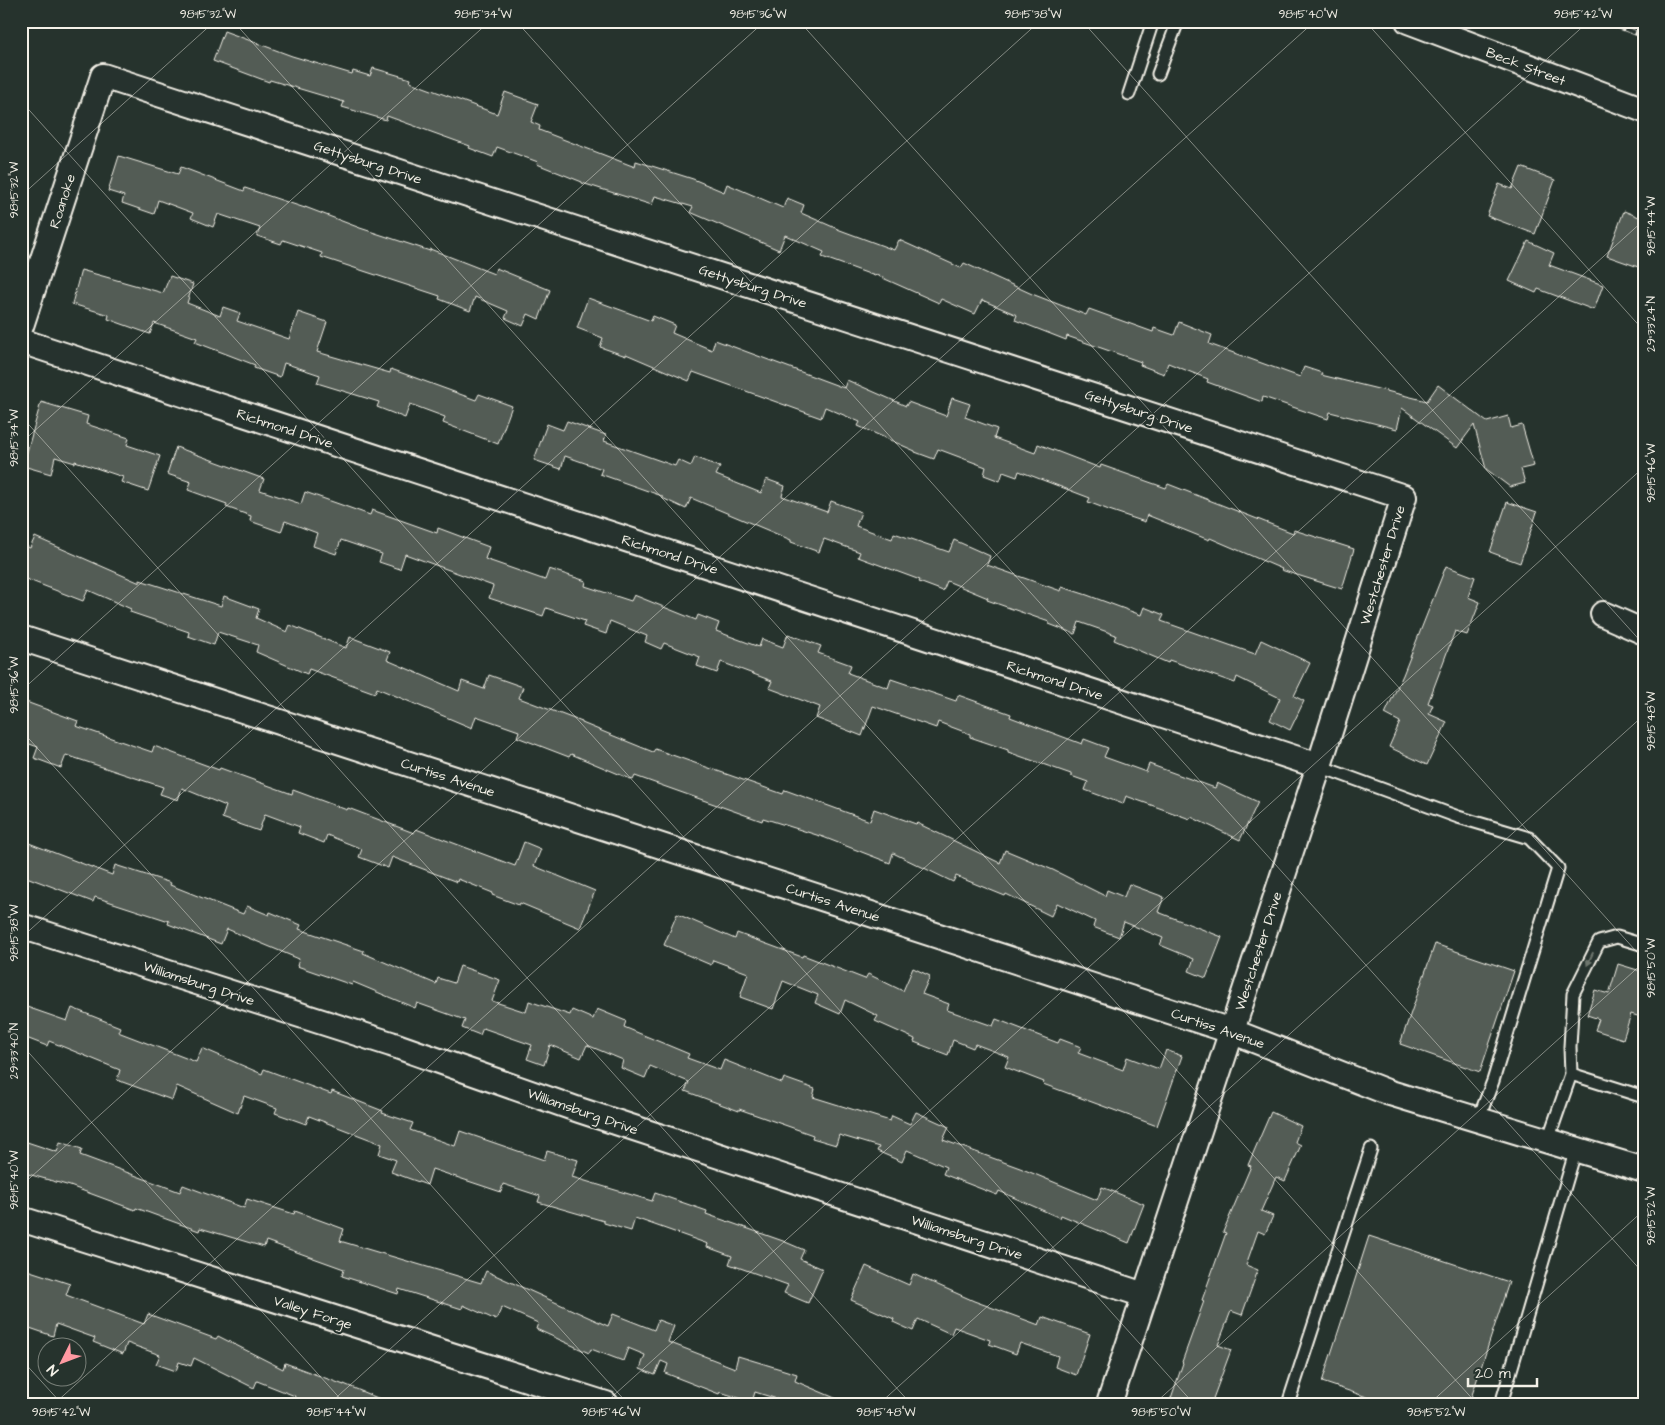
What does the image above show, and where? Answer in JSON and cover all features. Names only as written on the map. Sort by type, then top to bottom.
[{"type":"street","name":"Beck Street","points":[[1408,21],[1644,110]]},
{"type":"street","name":"Roanoke","points":[[21,326],[103,76]]},
{"type":"street","name":"Gettysburg Drive","points":[[103,76],[1404,497]]},
{"type":"street","name":"Richmond Drive","points":[[21,341],[1319,766]]},
{"type":"street","name":"Westchester Drive","points":[[1109,1404],[1319,766],[1404,497]]},
{"type":"street","points":[[1603,614],[1644,632]]},
{"type":"street","name":"Curtiss Avenue","points":[[21,638],[1232,1031],[1387,1092],[1644,1170]]},
{"type":"street","name":"Williamsburg Drive","points":[[21,926],[382,1041],[588,1113],[1144,1296]]},
{"type":"street","name":"Valley Forge","points":[[21,1218],[606,1404]]},
{"type":"lane","points":[[1129,94],[1153,21]]},
{"type":"lane","points":[[1158,74],[1178,21]]},
{"type":"lane","points":[[1319,766],[1458,817],[1528,838],[1558,868],[1493,1081],[1478,1120]]},
{"type":"lane","points":[[1548,1140],[1571,1074],[1570,1047],[1573,994],[1592,953],[1599,942],[1617,937],[1644,944]]},
{"type":"lane","points":[[1571,1074],[1644,1097]]},
{"type":"lane","points":[[1288,1404],[1372,1149]]},
{"type":"lane","points":[[1501,1404],[1576,1149]]},
{"type":"building","points":[[224,31],[292,56],[352,74],[353,71],[370,76],[373,68],[411,79],[410,82],[497,114],[505,92],[538,104],[531,122],[540,126],[539,130],[635,167],[636,161],[693,179],[724,192],[727,184],[783,208],[787,198],[804,205],[801,213],[840,230],[894,250],[899,240],[961,268],[964,263],[1032,294],[1086,315],[1089,309],[1153,332],[1154,328],[1174,335],[1179,322],[1212,335],[1209,344],[1300,377],[1304,367],[1322,373],[1321,375],[1427,401],[1438,385],[1487,422],[1508,416],[1511,428],[1522,425],[1534,466],[1521,469],[1525,483],[1510,487],[1486,469],[1474,425],[1457,448],[1402,408],[1397,429],[1330,412],[1328,419],[1263,397],[1262,402],[1207,382],[1208,379],[1168,363],[1164,374],[1140,365],[1141,362],[1067,336],[1066,340],[1015,320],[1017,315],[982,300],[975,314],[941,299],[939,303],[876,275],[822,257],[824,252],[785,235],[779,250],[690,212],[693,207],[655,196],[652,205],[582,183],[537,164],[538,162],[497,147],[493,157],[469,148],[470,146],[387,116],[386,120],[342,107],[344,102],[270,80],[269,82],[213,61]]},
{"type":"building","points":[[119,156],[178,174],[181,167],[244,191],[245,188],[430,251],[430,249],[494,274],[496,268],[550,290],[539,319],[528,314],[523,326],[505,318],[508,311],[475,297],[470,311],[439,299],[440,296],[321,257],[322,253],[283,240],[281,244],[257,236],[260,228],[218,214],[213,227],[191,218],[193,213],[158,200],[154,214],[122,203],[124,196],[108,191]]},
{"type":"building","points":[[1521,167],[1555,180],[1535,234],[1487,216],[1499,184],[1512,189]]},
{"type":"building","points":[[1624,211],[1644,219],[1644,269],[1607,256]]},
{"type":"building","points":[[1528,241],[1554,253],[1549,265],[1603,285],[1594,310],[1538,289],[1536,293],[1509,281]]},
{"type":"building","points":[[81,270],[163,293],[170,276],[193,284],[187,303],[220,316],[223,307],[240,313],[237,321],[289,339],[298,312],[327,322],[317,352],[390,373],[391,369],[476,400],[479,394],[512,406],[498,444],[443,423],[445,417],[410,404],[405,418],[377,407],[379,402],[317,383],[320,375],[284,363],[280,377],[254,368],[255,365],[195,342],[197,338],[154,323],[150,334],[108,319],[109,315],[72,304]]},
{"type":"building","points":[[588,298],[651,321],[653,316],[675,325],[672,333],[712,350],[715,340],[844,388],[847,380],[906,406],[908,402],[946,416],[952,398],[970,404],[965,417],[997,429],[994,438],[1035,453],[1038,444],[1100,468],[1101,465],[1166,488],[1168,484],[1293,533],[1294,530],[1354,549],[1342,589],[1281,570],[1210,538],[1209,540],[1147,515],[1145,522],[1109,510],[1088,502],[1090,498],[1019,471],[1017,477],[1003,472],[1000,481],[984,475],[986,467],[938,449],[934,459],[858,426],[860,422],[825,407],[821,418],[693,372],[689,381],[626,354],[626,356],[600,347],[603,338],[577,328]]},
{"type":"building","points":[[41,402],[88,416],[86,424],[129,438],[127,445],[160,456],[148,491],[121,482],[123,477],[75,461],[75,463],[55,457],[51,474],[23,466]]},
{"type":"building","points":[[567,421],[606,435],[604,441],[675,466],[678,460],[691,466],[695,457],[720,467],[716,475],[761,493],[766,479],[785,486],[782,496],[827,512],[831,501],[861,512],[856,526],[892,539],[894,533],[949,552],[954,540],[990,556],[987,565],[1061,591],[1062,587],[1087,595],[1141,615],[1144,607],[1164,615],[1161,621],[1255,654],[1261,640],[1310,663],[1294,696],[1304,701],[1290,730],[1270,720],[1280,698],[1237,677],[1235,683],[1169,660],[1168,663],[1114,640],[1116,635],[1079,622],[1075,634],[1049,624],[1049,622],[987,600],[988,598],[947,581],[943,591],[919,582],[920,580],[858,557],[860,552],[824,539],[819,552],[791,542],[791,540],[691,498],[686,509],[662,498],[662,496],[600,474],[602,469],[565,456],[561,469],[534,460],[547,424],[563,430]]},
{"type":"building","points":[[176,447],[264,479],[260,490],[301,504],[305,492],[370,515],[372,510],[437,533],[438,528],[489,547],[485,559],[545,580],[549,569],[586,581],[585,586],[631,601],[634,595],[696,620],[698,615],[719,623],[716,631],[759,647],[762,639],[783,647],[788,634],[821,646],[818,653],[851,665],[848,673],[888,688],[891,679],[956,701],[958,695],[1011,714],[1010,717],[1082,744],[1084,739],[1108,748],[1104,757],[1146,772],[1149,764],[1215,788],[1217,783],[1258,802],[1240,840],[1191,817],[1190,819],[1126,796],[1123,804],[1085,790],[1088,782],[1071,776],[1071,774],[1008,752],[1008,750],[970,737],[970,734],[938,722],[936,728],[873,706],[862,736],[816,718],[820,707],[769,688],[772,681],[721,662],[717,673],[697,666],[700,657],[664,643],[661,649],[645,642],[647,636],[610,621],[606,634],[583,626],[585,621],[546,608],[543,616],[489,598],[493,586],[405,554],[400,569],[379,562],[382,554],[341,540],[336,554],[313,546],[317,533],[285,521],[281,532],[250,521],[251,516],[226,507],[227,504],[188,490],[191,482],[167,474]]},
{"type":"building","points":[[1507,502],[1537,512],[1520,563],[1490,552]]},
{"type":"building","points":[[35,537],[140,583],[140,580],[221,606],[224,596],[259,609],[256,618],[287,632],[290,625],[346,648],[350,637],[390,652],[387,660],[459,691],[462,681],[484,689],[489,675],[523,687],[519,698],[653,752],[655,749],[783,794],[785,790],[870,821],[874,809],[917,823],[1000,863],[1005,850],[1053,870],[1105,896],[1107,890],[1124,897],[1129,884],[1164,897],[1158,912],[1222,937],[1206,978],[1189,971],[1194,959],[1160,945],[1163,938],[1124,922],[1119,937],[1093,927],[1095,921],[1057,903],[1051,916],[1006,894],[1005,896],[956,876],[953,882],[893,853],[890,863],[823,837],[763,818],[762,821],[635,776],[633,780],[571,754],[569,757],[517,737],[519,731],[476,716],[472,728],[377,688],[375,693],[309,669],[307,674],[256,652],[258,645],[218,632],[214,645],[188,636],[189,632],[130,612],[131,609],[88,590],[83,601],[21,577],[21,544],[30,548]]},
{"type":"building","points":[[1446,566],[1475,577],[1468,597],[1480,602],[1467,635],[1455,631],[1428,703],[1433,705],[1429,714],[1447,722],[1427,765],[1389,747],[1400,722],[1385,714],[1403,675]]},
{"type":"building","points":[[26,702],[78,721],[76,726],[152,752],[154,746],[292,794],[293,790],[347,810],[348,808],[414,833],[416,829],[515,866],[524,842],[541,849],[534,866],[595,891],[580,928],[520,903],[519,905],[492,895],[493,893],[458,879],[457,882],[392,857],[388,868],[359,857],[362,849],[327,835],[324,843],[298,833],[300,827],[265,814],[259,831],[222,818],[226,806],[182,788],[178,800],[160,794],[163,787],[66,755],[61,768],[34,758],[38,747],[21,741],[21,714]]},
{"type":"building","points":[[21,840],[112,875],[115,865],[171,883],[170,885],[243,914],[247,906],[269,915],[270,912],[301,925],[299,929],[364,951],[363,953],[436,984],[438,978],[454,983],[460,966],[500,980],[492,1001],[526,1012],[529,1001],[570,1015],[572,1010],[593,1019],[597,1009],[626,1021],[624,1027],[689,1054],[687,1058],[720,1070],[724,1060],[782,1083],[784,1078],[815,1089],[813,1097],[890,1121],[892,1116],[910,1124],[916,1112],[949,1127],[943,1140],[1020,1168],[1097,1200],[1102,1187],[1144,1204],[1129,1243],[1061,1215],[1060,1218],[999,1191],[997,1195],[943,1174],[946,1167],[907,1150],[902,1162],[877,1151],[879,1147],[839,1135],[836,1145],[812,1138],[813,1135],[685,1091],[689,1082],[650,1066],[645,1078],[621,1068],[623,1060],[587,1045],[581,1058],[550,1045],[544,1065],[527,1059],[532,1045],[483,1028],[480,1035],[462,1028],[465,1020],[417,1003],[415,1008],[353,982],[352,985],[297,966],[299,959],[227,929],[221,944],[168,924],[169,921],[95,897],[93,902],[21,875]]},
{"type":"building","points":[[677,914],[735,939],[737,933],[802,957],[803,955],[865,979],[868,974],[903,991],[913,968],[930,976],[922,994],[949,1004],[947,1010],[993,1026],[996,1019],[1058,1043],[1060,1039],[1081,1047],[1078,1053],[1123,1070],[1127,1057],[1159,1069],[1166,1050],[1182,1056],[1157,1126],[1043,1084],[1044,1082],[1005,1067],[1009,1057],[975,1044],[973,1048],[953,1040],[948,1055],[914,1042],[915,1039],[875,1021],[878,1016],[845,1000],[840,1014],[815,1003],[818,995],[783,981],[773,1009],[740,997],[748,973],[713,960],[711,965],[664,945]]},
{"type":"building","points":[[1435,944],[1514,971],[1480,1072],[1400,1044]]},
{"type":"building","points":[[1618,964],[1644,972],[1644,1018],[1631,1014],[1623,1039],[1595,1030],[1599,1019],[1587,1015],[1595,990],[1609,994]]},
{"type":"building","points":[[21,1005],[67,1021],[72,1008],[120,1027],[118,1032],[196,1062],[202,1048],[262,1074],[264,1069],[331,1094],[332,1091],[383,1111],[382,1113],[413,1123],[410,1130],[455,1146],[460,1131],[544,1160],[547,1151],[578,1160],[572,1177],[652,1201],[655,1193],[707,1211],[706,1214],[804,1250],[800,1259],[823,1269],[808,1303],[784,1293],[788,1285],[729,1264],[732,1256],[707,1247],[708,1244],[635,1218],[631,1231],[604,1223],[604,1221],[538,1202],[540,1196],[503,1184],[501,1192],[432,1169],[427,1185],[391,1172],[396,1160],[379,1154],[382,1144],[309,1116],[306,1124],[275,1113],[277,1108],[244,1096],[238,1113],[177,1086],[172,1100],[117,1080],[120,1070],[49,1041],[47,1046],[21,1036]]},
{"type":"building","points":[[1271,1112],[1301,1126],[1295,1142],[1301,1145],[1285,1181],[1276,1177],[1261,1211],[1273,1216],[1265,1234],[1258,1231],[1246,1265],[1258,1270],[1242,1315],[1231,1311],[1218,1345],[1231,1350],[1211,1404],[1169,1404],[1204,1301],[1202,1300],[1226,1233],[1223,1232],[1251,1166],[1248,1165]]},
{"type":"building","points":[[27,1142],[57,1152],[60,1142],[82,1149],[80,1155],[180,1192],[183,1185],[244,1208],[247,1199],[294,1214],[295,1211],[344,1229],[340,1241],[481,1283],[486,1271],[608,1326],[613,1314],[654,1330],[658,1320],[674,1326],[668,1342],[735,1368],[738,1356],[797,1374],[795,1381],[849,1404],[793,1404],[755,1392],[752,1402],[720,1392],[719,1394],[665,1373],[668,1364],[661,1361],[655,1375],[640,1369],[645,1355],[628,1348],[623,1361],[591,1349],[589,1353],[536,1329],[538,1323],[502,1307],[496,1320],[463,1305],[462,1309],[399,1289],[398,1294],[342,1276],[344,1269],[266,1241],[264,1247],[200,1228],[199,1231],[70,1186],[21,1172],[21,1161]]},
{"type":"building","points":[[1369,1236],[1509,1282],[1469,1404],[1388,1404],[1322,1382]]},
{"type":"building","points":[[866,1266],[909,1285],[913,1274],[974,1301],[1039,1325],[1042,1317],[1090,1334],[1076,1375],[1055,1367],[1058,1356],[1020,1343],[1016,1354],[989,1344],[990,1340],[954,1327],[951,1334],[918,1319],[913,1331],[893,1322],[894,1319],[851,1300]]},
{"type":"building","points":[[21,1268],[70,1284],[66,1295],[144,1324],[148,1314],[216,1339],[218,1336],[283,1369],[285,1363],[344,1384],[392,1404],[292,1404],[295,1396],[257,1381],[254,1388],[194,1358],[191,1366],[179,1362],[176,1371],[156,1364],[160,1355],[127,1343],[123,1354],[93,1342],[95,1338],[56,1324],[53,1336],[21,1325]]},
{"type":"railway","points":[[1604,21],[1644,36]]}]
